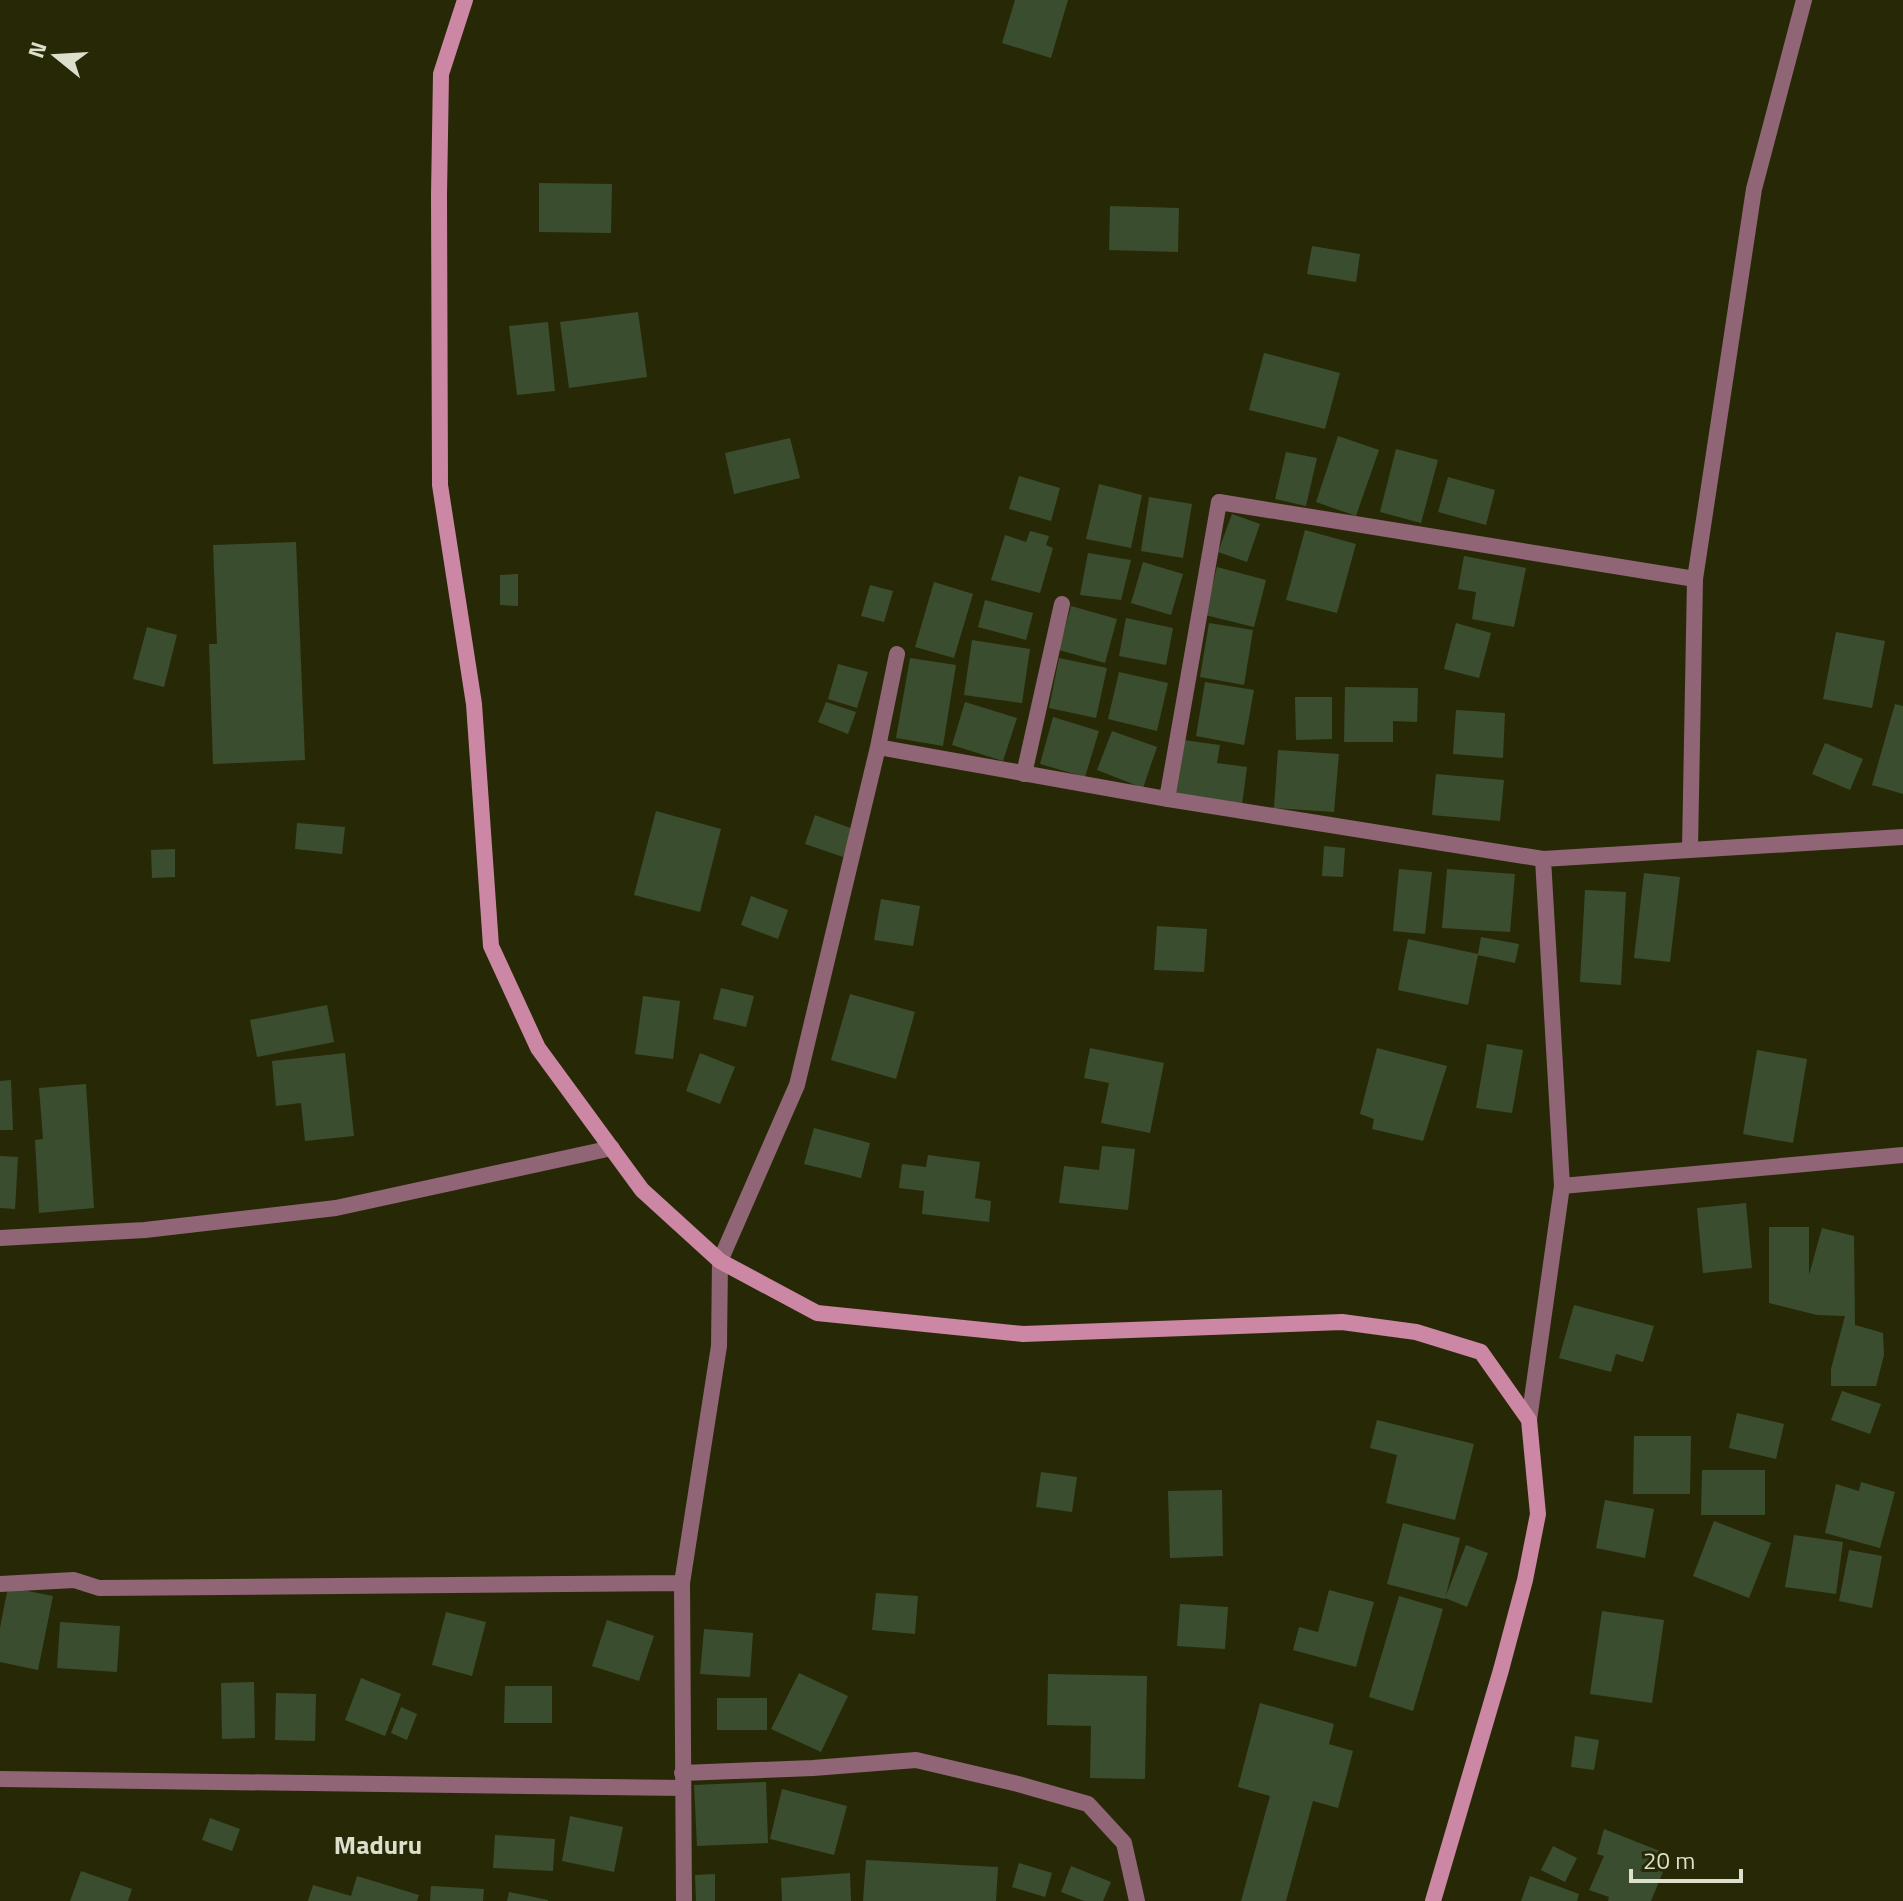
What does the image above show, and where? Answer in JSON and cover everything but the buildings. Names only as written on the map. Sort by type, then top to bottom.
[{"type":"main road","points":[[465,0],[441,74],[440,485],[474,704],[491,946],[538,1048],[642,1190],[720,1261],[817,1313],[1023,1334],[1342,1322],[1416,1332],[1481,1352],[1529,1420],[1538,1514],[1525,1580],[1501,1670],[1433,1901]]},
{"type":"street","points":[[1690,849],[1695,579],[1754,189],[1804,0]]},
{"type":"street","points":[[1167,799],[1219,502],[1695,579]]},
{"type":"street","points":[[1024,774],[1062,604]]},
{"type":"street","points":[[684,1901],[682,1583],[719,1346],[720,1261],[797,1085],[878,747],[897,654]]},
{"type":"street","points":[[878,747],[1167,799],[1543,859],[1903,837]]},
{"type":"street","points":[[1529,1420],[1562,1186],[1543,859]]},
{"type":"street","points":[[0,1238],[145,1230],[336,1208],[612,1148]]},
{"type":"street","points":[[1562,1186],[1903,1155]]},
{"type":"street","points":[[0,1584],[74,1580],[99,1588],[682,1583]]},
{"type":"street","points":[[0,1779],[682,1780],[916,1760],[1088,1804],[1124,1843],[1137,1901]]},
{"type":"district","name":"Maduru","points":[[378,1845]]}]
